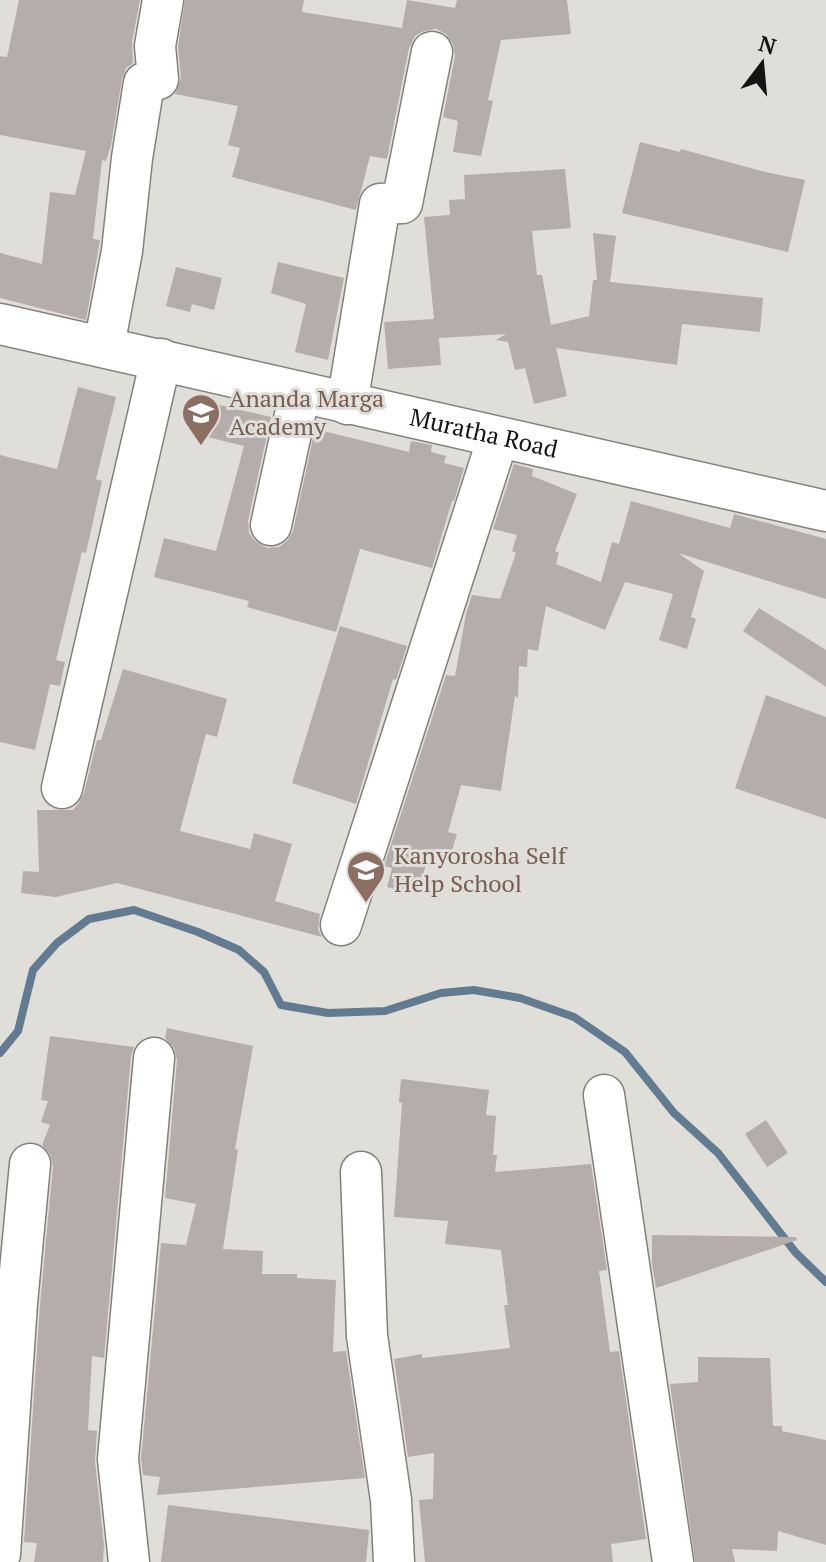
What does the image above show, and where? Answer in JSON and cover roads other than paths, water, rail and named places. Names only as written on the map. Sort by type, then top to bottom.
[{"type":"street","points":[[104,346],[122,251],[144,83],[158,79],[155,46],[163,0]]},
{"type":"street","points":[[347,404],[380,204],[402,203],[432,52]]},
{"type":"street","name":"Muratha Road","points":[[0,324],[826,511]]},
{"type":"street","points":[[62,788],[161,359]]},
{"type":"street","points":[[271,525],[300,392]]},
{"type":"street","points":[[341,925],[498,438]]},
{"type":"street","points":[[129,1562],[118,1459],[154,1058]]},
{"type":"street","points":[[604,1095],[673,1562]]},
{"type":"street","points":[[0,1554],[30,1164]]},
{"type":"street","points":[[361,1172],[367,1336],[391,1500],[394,1562]]},
{"type":"waterway","points":[[0,1053],[18,1031],[33,970],[57,943],[89,919],[134,910],[239,950],[264,972],[281,1005],[328,1013],[385,1011],[441,993],[474,990],[520,998],[574,1017],[625,1052],[674,1113],[718,1153],[796,1253],[826,1282]]},
{"type":"place","name":"Ananda Marga Academy","points":[[201,447]]},
{"type":"place","name":"Kanyorosha Self Help School","points":[[366,904]]}]
